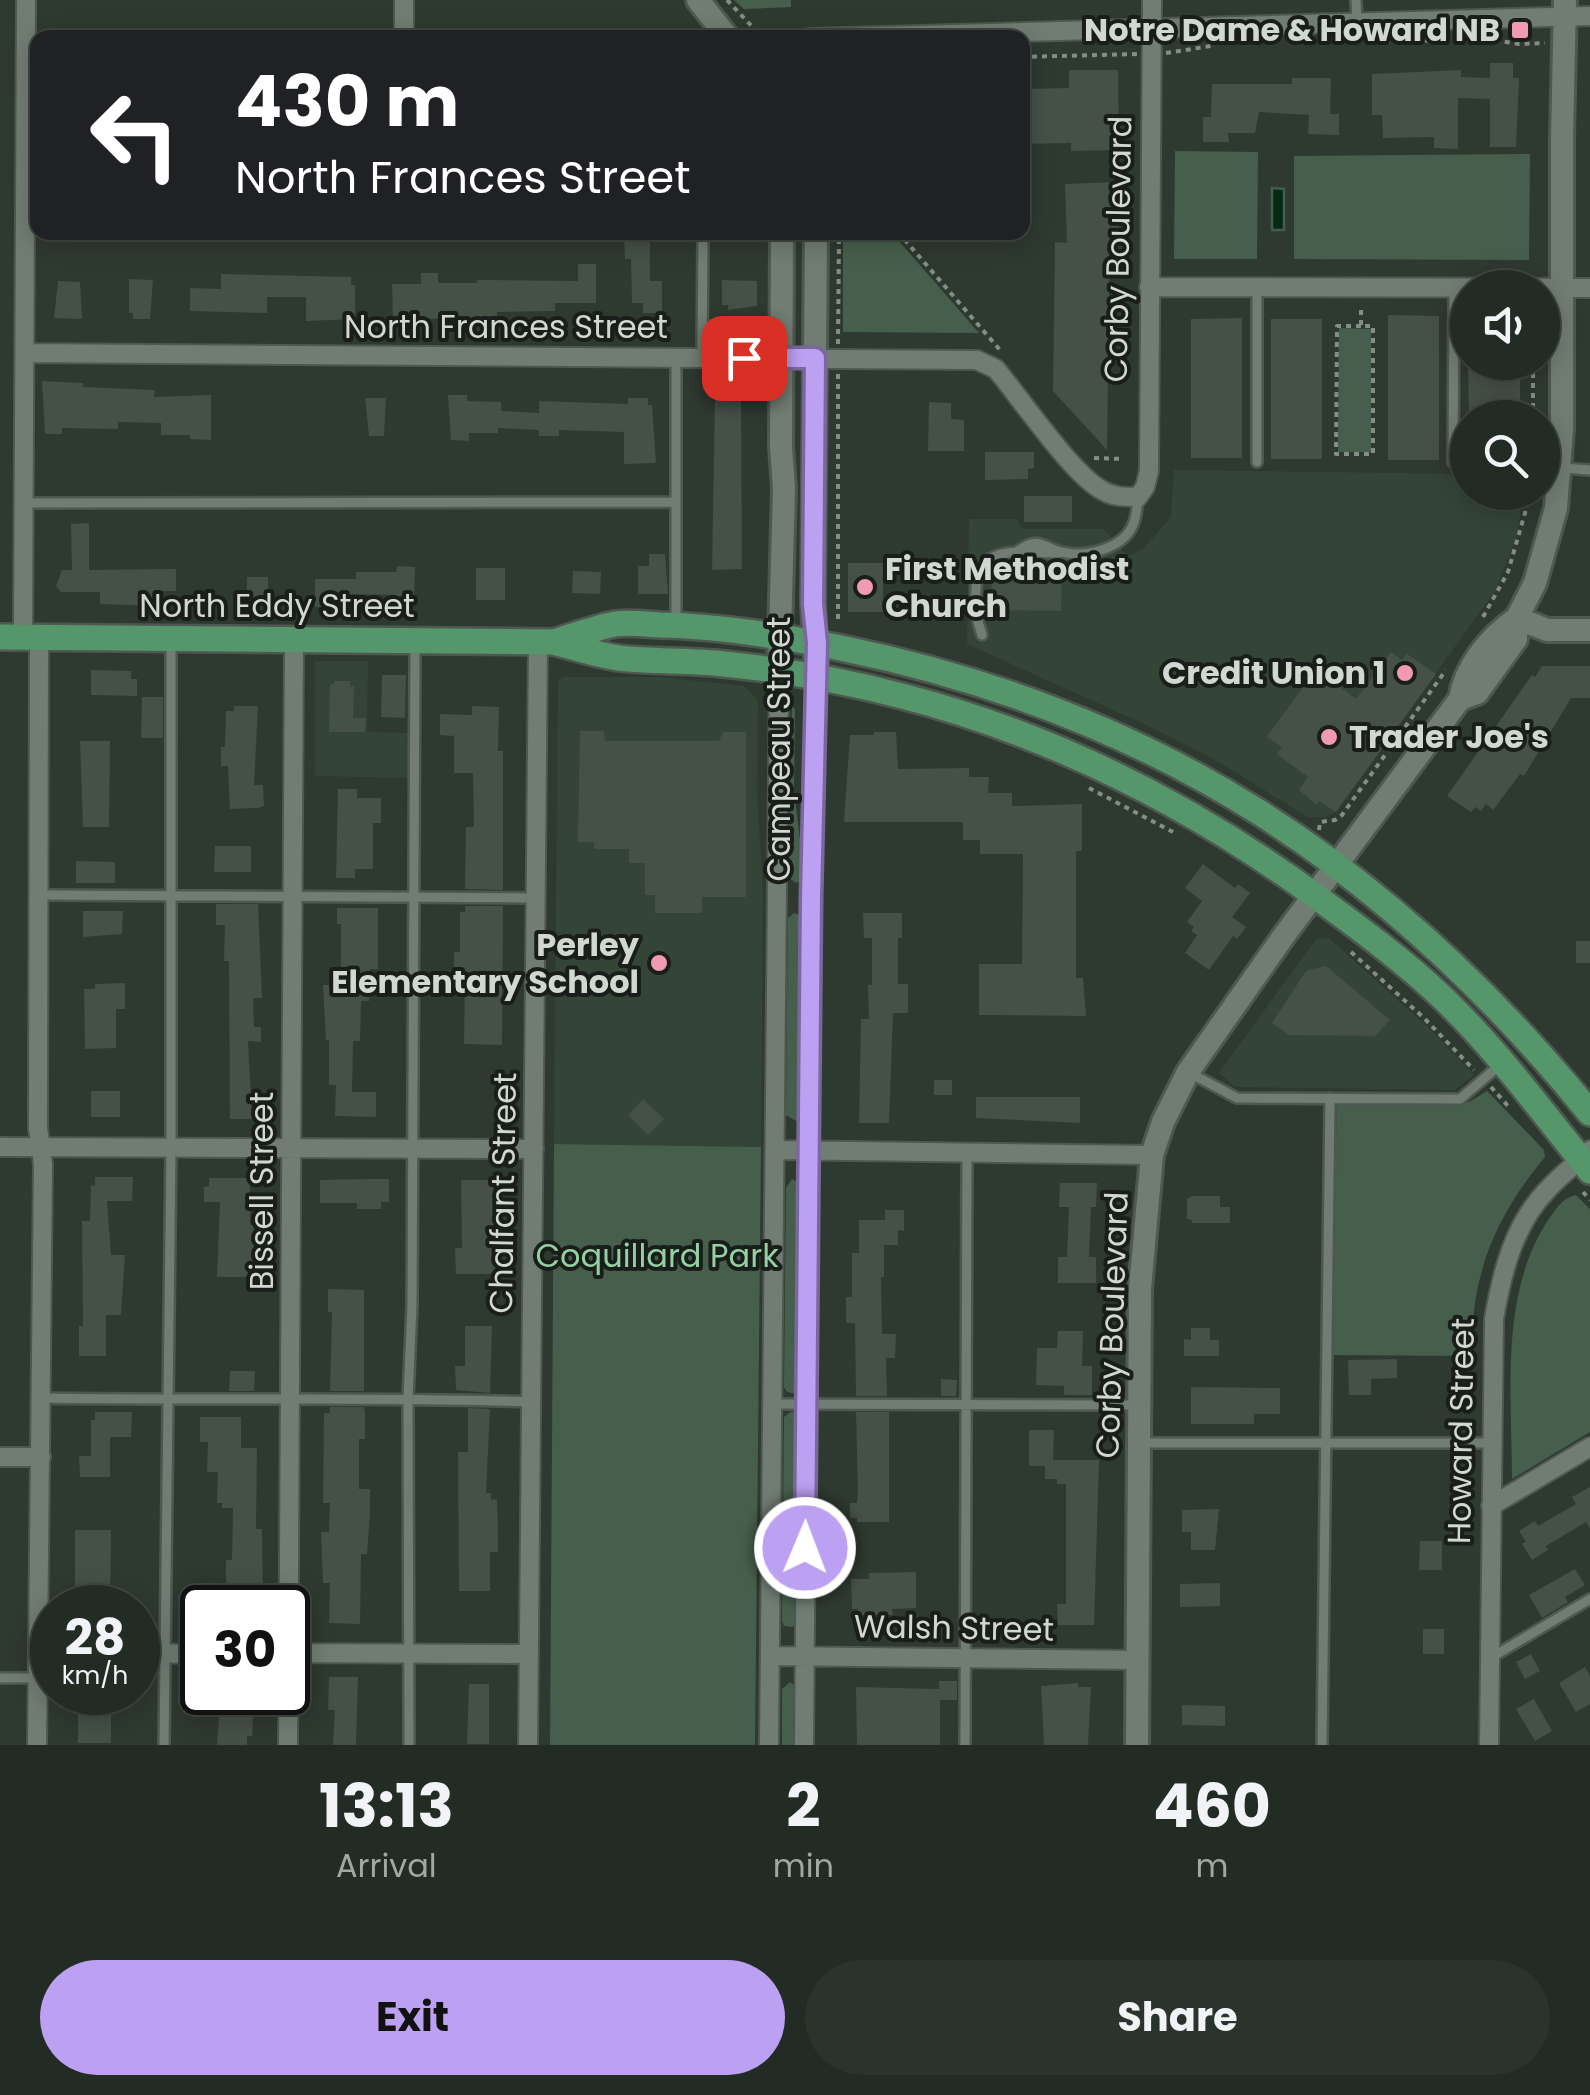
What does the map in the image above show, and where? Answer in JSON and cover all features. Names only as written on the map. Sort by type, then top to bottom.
[{"type":"main road","name":"North Eddy Street","points":[[545,642],[618,624],[676,625],[817,643],[986,684],[1121,738],[1214,784],[1338,866],[1405,918],[1516,1025],[1590,1113]]},
{"type":"main road","name":"North Eddy Street","points":[[21,638],[415,638],[545,642],[618,658],[780,671],[901,696],[981,720],[1122,776],[1258,854],[1376,939],[1445,1000],[1587,1160]]},
{"type":"street","points":[[26,0],[30,40]]},
{"type":"street","points":[[404,0],[404,30]]},
{"type":"street","points":[[698,0],[722,30]]},
{"type":"street","name":"Corby Boulevard","points":[[1138,497],[1149,471],[1152,0]]},
{"type":"street","points":[[1030,32],[1357,23],[1565,9],[1590,16]]},
{"type":"street","points":[[1560,468],[1565,9]]},
{"type":"street","points":[[30,240],[21,638],[39,894],[40,1457],[44,1585]]},
{"type":"street","name":"Campeau Street","points":[[769,1745],[784,508],[782,240]]},
{"type":"street","name":"Campeau Street","points":[[804,1745],[808,1151],[817,643],[813,604],[816,240]]},
{"type":"street","points":[[1149,287],[1450,287]]},
{"type":"street","points":[[1562,288],[1590,288]]},
{"type":"street","name":"North Frances Street","points":[[25,354],[965,358],[996,368],[1078,469],[1099,489],[1120,498],[1138,497]]},
{"type":"street","points":[[1316,896],[1460,699],[1463,680],[1488,644],[1518,618],[1549,541],[1554,510]]},
{"type":"street","points":[[1518,618],[1548,630],[1590,630]]},
{"type":"street","name":"Bissell Street","points":[[289,1585],[294,638]]},
{"type":"street","name":"Chalfant Street","points":[[528,1745],[536,898],[545,642]]},
{"type":"street","name":"Corby Boulevard","points":[[1137,1745],[1142,1243],[1152,1155],[1163,1122],[1188,1072],[1316,896]]},
{"type":"street","points":[[0,1148],[534,1149]]},
{"type":"street","points":[[775,1150],[1152,1155]]},
{"type":"street","name":"Howard Street","points":[[1490,1745],[1494,1318],[1502,1272],[1518,1232],[1546,1190],[1587,1160]]},
{"type":"street","points":[[1491,1506],[1590,1446]]},
{"type":"street","points":[[0,1457],[40,1457]]},
{"type":"street","points":[[160,1654],[180,1654]]},
{"type":"street","points":[[310,1654],[529,1654]]},
{"type":"street","name":"Walsh Street","points":[[770,1656],[1138,1660]]},
{"type":"street","points":[[37,1745],[38,1715]]},
{"type":"street","name":"Bissell Street","points":[[288,1715],[288,1745]]},
{"type":"lane","points":[[1356,0],[1357,23]]},
{"type":"lane","points":[[702,358],[703,240]]},
{"type":"lane","points":[[1256,286],[1256,462]]},
{"type":"lane","points":[[676,358],[676,625]]},
{"type":"lane","points":[[1560,468],[1590,470]]},
{"type":"lane","points":[[982,635],[975,616],[976,574],[982,561],[995,554],[1015,553],[1028,544],[1048,544],[1062,553],[1092,554],[1119,541],[1134,524],[1138,497]]},
{"type":"lane","points":[[23,503],[675,502]]},
{"type":"lane","points":[[1015,553],[1027,562]]},
{"type":"lane","points":[[1047,563],[1062,553]]},
{"type":"lane","points":[[164,1745],[168,1654],[171,638]]},
{"type":"lane","points":[[409,1745],[415,638]]},
{"type":"lane","points":[[39,894],[536,898]]},
{"type":"lane","points":[[1188,1072],[1236,1098],[1460,1099],[1503,1062]]},
{"type":"lane","points":[[1322,1745],[1330,1098]]},
{"type":"lane","points":[[965,1745],[967,1152]]},
{"type":"lane","points":[[40,1398],[531,1402]]},
{"type":"lane","points":[[772,1404],[1139,1405]]},
{"type":"lane","points":[[1140,1443],[1491,1444]]},
{"type":"lane","points":[[1490,1658],[1590,1599]]},
{"type":"lane","points":[[0,1678],[30,1678]]},
{"type":"path","points":[[727,0],[755,30]]},
{"type":"path","points":[[1348,42],[1565,42]]},
{"type":"path","points":[[1030,57],[1152,54],[1228,46]]},
{"type":"path","points":[[838,347],[839,240]]},
{"type":"path","points":[[1361,310],[1361,326]]},
{"type":"path","points":[[1336,326],[1361,326],[1374,326],[1373,454],[1336,454],[1336,326]]},
{"type":"path","points":[[838,370],[838,625]]},
{"type":"path","points":[[1480,622],[1508,572],[1525,510]]},
{"type":"path","points":[[1320,822],[1335,820],[1342,814],[1454,658]]},
{"type":"path","points":[[1080,784],[1174,833]]},
{"type":"path","points":[[1347,948],[1424,1018],[1520,1117]]},
{"type":"shaded area","points":[[1272,188],[1284,189],[1284,230],[1272,230]]},
{"type":"shaded area","points":[[1174,470],[1450,474],[1450,510],[1521,510],[1516,538],[1495,591],[1336,812],[1325,817],[1308,817],[1215,760],[1155,729],[967,644],[969,519],[1017,519],[1022,529],[1104,529],[1126,555],[1131,555],[1143,549],[1171,517]]},
{"type":"shaded area","points":[[315,661],[368,661],[367,732],[410,733],[409,778],[315,776]]},
{"type":"shaded area","name":"Perley Elementary School","points":[[563,677],[660,677],[744,686],[758,700],[757,791],[763,892],[761,1147],[554,1144],[558,681]]},
{"type":"shaded area","points":[[1329,938],[1431,1030],[1474,1075],[1455,1090],[1235,1087],[1219,1073],[1316,939]]},
{"type":"green space","points":[[734,0],[791,0],[791,7],[744,9]]},
{"type":"green space","points":[[1175,151],[1258,152],[1257,259],[1174,259]]},
{"type":"green space","points":[[1530,154],[1529,260],[1294,259],[1294,156]]},
{"type":"green space","points":[[843,240],[898,240],[979,333],[843,332]]},
{"type":"green space","points":[[1339,328],[1371,329],[1371,452],[1338,452]]},
{"type":"green space","points":[[792,707],[794,790],[804,874],[804,880],[796,883],[788,877]]},
{"type":"green space","points":[[794,913],[803,916],[802,1115],[796,1121],[786,1115],[788,918]]},
{"type":"green space","points":[[1487,1091],[1544,1150],[1545,1157],[1512,1203],[1489,1249],[1476,1299],[1471,1356],[1330,1355],[1337,1103],[1469,1102]]},
{"type":"green space","name":"Coquillard Park","points":[[554,1144],[761,1147],[755,1745],[550,1745]]},
{"type":"green space","points":[[792,1179],[801,1184],[800,1387],[794,1394],[784,1387],[786,1188]]},
{"type":"green space","points":[[1576,1195],[1590,1209],[1590,1432],[1512,1479],[1510,1379],[1515,1312],[1522,1280],[1532,1249],[1548,1220],[1563,1201]]},
{"type":"green space","points":[[792,1411],[800,1417],[798,1622],[792,1627],[784,1626],[782,1621],[784,1417]]},
{"type":"green space","points":[[790,1682],[798,1688],[797,1745],[782,1745],[782,1689]]},
{"type":"building","points":[[1490,63],[1513,63],[1513,78],[1519,78],[1516,147],[1490,147],[1490,99],[1458,98],[1458,149],[1434,148],[1434,137],[1383,138],[1382,115],[1372,115],[1372,74],[1461,70],[1461,77],[1490,78]]},
{"type":"building","points":[[1069,70],[1118,70],[1119,150],[1071,151],[1071,143],[1030,144],[1030,89],[1069,88]]},
{"type":"building","points":[[1292,78],[1331,78],[1330,114],[1339,114],[1339,135],[1308,134],[1309,115],[1259,112],[1255,133],[1228,133],[1229,142],[1203,142],[1203,117],[1211,117],[1212,84],[1292,84]]},
{"type":"building","points":[[1119,182],[1119,231],[1110,231],[1107,450],[1053,391],[1055,242],[1067,243],[1065,184]]},
{"type":"building","points":[[624,240],[650,240],[650,281],[662,281],[662,313],[643,313],[643,303],[632,303],[631,259],[625,259]]},
{"type":"building","points":[[578,264],[596,264],[596,303],[555,303],[555,311],[497,312],[497,317],[393,320],[392,284],[421,284],[421,273],[438,273],[438,283],[578,281]]},
{"type":"building","points":[[221,274],[351,277],[351,285],[355,285],[355,319],[306,321],[306,297],[267,297],[267,313],[190,311],[190,288],[221,289]]},
{"type":"building","points":[[129,279],[153,280],[150,319],[133,319],[133,313],[129,313]]},
{"type":"building","points":[[722,280],[757,281],[757,306],[728,310],[728,305],[722,305]]},
{"type":"building","points":[[58,281],[80,282],[82,319],[54,318]]},
{"type":"building","points":[[1388,315],[1439,316],[1439,460],[1388,460]]},
{"type":"building","points":[[1242,318],[1242,458],[1191,458],[1191,319]]},
{"type":"building","points":[[1271,319],[1322,319],[1322,459],[1271,459]]},
{"type":"building","points":[[1468,380],[1520,380],[1520,400],[1469,400]]},
{"type":"building","points":[[42,381],[155,390],[154,397],[211,395],[211,440],[161,435],[161,423],[118,422],[118,429],[62,428],[62,434],[45,434]]},
{"type":"building","points":[[448,395],[467,395],[467,401],[501,402],[501,411],[539,413],[539,401],[628,404],[628,398],[648,398],[648,405],[652,405],[656,463],[624,464],[624,432],[559,430],[559,436],[539,436],[539,430],[498,428],[498,433],[469,433],[469,441],[451,440]]},
{"type":"building","points":[[715,396],[739,396],[741,400],[742,569],[712,570]]},
{"type":"building","points":[[365,398],[386,398],[384,436],[369,436]]},
{"type":"building","points":[[929,402],[951,403],[951,419],[964,420],[964,451],[928,451]]},
{"type":"building","points":[[985,452],[1034,452],[1034,468],[1028,469],[1028,479],[985,480]]},
{"type":"building","points":[[1024,496],[1072,496],[1072,522],[1024,522]]},
{"type":"building","points":[[89,523],[89,570],[176,569],[176,591],[155,591],[155,606],[100,604],[100,592],[61,592],[56,586],[62,570],[72,570],[71,524]]},
{"type":"building","points":[[649,554],[665,554],[668,594],[638,594],[638,566],[649,566]]},
{"type":"building","name":"First Methodist Church","points":[[848,563],[883,563],[883,612],[848,612]]},
{"type":"building","points":[[397,566],[415,567],[414,599],[343,594],[343,607],[315,607],[315,579],[356,579],[356,572],[396,572]]},
{"type":"building","points":[[476,568],[505,568],[505,600],[476,600]]},
{"type":"building","points":[[992,569],[1062,571],[1061,611],[991,610]]},
{"type":"building","points":[[573,571],[601,572],[600,594],[572,593]]},
{"type":"building","points":[[247,577],[268,577],[268,605],[247,605]]},
{"type":"building","points":[[1391,652],[1402,660],[1407,654],[1436,674],[1336,812],[1319,801],[1317,805],[1299,790],[1308,777],[1277,754],[1282,747],[1267,737],[1316,669],[1356,699]]},
{"type":"building","points":[[1542,666],[1590,666],[1590,698],[1571,698],[1524,776],[1520,774],[1493,810],[1486,804],[1481,811],[1475,807],[1471,812],[1447,796]]},
{"type":"building","points":[[91,670],[131,671],[131,679],[137,679],[137,696],[91,695]]},
{"type":"building","points":[[382,675],[406,675],[405,718],[381,717]]},
{"type":"building","points":[[350,681],[350,687],[354,686],[353,718],[366,718],[365,732],[329,732],[330,684]]},
{"type":"building","points":[[142,697],[163,697],[163,738],[141,738]]},
{"type":"building","points":[[234,706],[258,706],[254,785],[263,785],[264,806],[258,808],[230,809],[228,766],[221,766],[221,747],[225,747],[226,711],[234,711]]},
{"type":"building","points":[[472,706],[499,707],[498,751],[503,751],[503,890],[465,889],[466,827],[474,827],[473,773],[454,773],[454,736],[440,735],[440,714],[472,715]]},
{"type":"building","points":[[580,731],[604,731],[605,741],[719,741],[723,732],[746,732],[746,897],[702,897],[702,913],[655,913],[655,895],[645,895],[645,863],[629,863],[629,849],[594,849],[594,842],[578,842]]},
{"type":"building","points":[[896,732],[898,769],[969,768],[969,777],[989,777],[988,793],[1012,793],[1012,806],[1082,804],[1082,851],[1076,851],[1076,978],[1083,978],[1086,1016],[979,1015],[979,964],[1022,964],[1023,854],[980,854],[980,840],[963,840],[963,822],[844,822],[850,735]]},
{"type":"building","points":[[80,741],[110,741],[109,827],[83,827]]},
{"type":"building","points":[[338,789],[357,789],[357,798],[381,798],[381,823],[373,823],[373,869],[355,869],[355,878],[336,878]]},
{"type":"building","points":[[215,846],[251,846],[251,872],[214,872]]},
{"type":"building","points":[[76,861],[115,862],[115,883],[76,883]]},
{"type":"building","points":[[1203,864],[1235,888],[1238,884],[1250,893],[1232,917],[1246,927],[1237,939],[1233,936],[1209,970],[1185,953],[1197,935],[1187,922],[1202,901],[1185,888]]},
{"type":"building","points":[[216,904],[258,904],[262,998],[253,998],[254,1027],[261,1027],[261,1042],[248,1041],[252,1119],[230,1119],[229,961],[224,961],[225,925],[216,925]]},
{"type":"building","points":[[465,906],[503,906],[502,1045],[464,1044],[465,974],[454,974],[454,952],[460,952],[460,912],[465,912]]},
{"type":"building","points":[[337,908],[378,908],[378,969],[370,969],[369,1001],[361,1001],[360,1041],[353,1041],[352,1092],[376,1092],[376,1117],[335,1116],[336,1085],[329,1085],[323,985],[341,985],[341,924],[337,924]]},
{"type":"building","points":[[83,911],[123,911],[122,934],[83,937]]},
{"type":"building","points":[[863,913],[902,913],[898,984],[908,984],[908,1013],[893,1013],[889,1123],[859,1123],[861,1019],[869,1019],[868,985],[872,985],[872,938],[864,938]]},
{"type":"building","points":[[1576,941],[1590,941],[1590,963],[1576,963]]},
{"type":"building","points":[[1326,966],[1390,1020],[1375,1036],[1289,1035],[1272,1023],[1306,971]]},
{"type":"building","points":[[125,983],[125,1009],[116,1009],[116,1048],[85,1049],[84,989],[95,989],[95,984]]},
{"type":"building","points":[[934,1080],[952,1080],[952,1095],[934,1095]]},
{"type":"building","points":[[91,1091],[120,1091],[120,1117],[91,1117]]},
{"type":"building","points":[[976,1097],[1080,1097],[1080,1123],[976,1118]]},
{"type":"building","points":[[643,1099],[664,1119],[648,1135],[628,1115]]},
{"type":"building","points":[[95,1177],[133,1177],[132,1201],[107,1201],[111,1255],[125,1255],[121,1315],[106,1315],[106,1356],[79,1356],[79,1326],[83,1326],[82,1221],[90,1221],[91,1185],[95,1186]]},
{"type":"building","points":[[209,1178],[250,1178],[250,1225],[255,1225],[256,1257],[263,1257],[263,1277],[217,1277],[220,1202],[204,1202],[204,1187],[209,1186]]},
{"type":"building","points":[[389,1179],[389,1202],[381,1202],[381,1209],[357,1209],[357,1203],[320,1203],[320,1180]]},
{"type":"building","points":[[461,1180],[499,1180],[500,1274],[456,1274],[455,1248],[462,1248]]},
{"type":"building","points":[[1060,1183],[1097,1183],[1096,1207],[1091,1207],[1089,1257],[1096,1257],[1096,1283],[1058,1283],[1058,1257],[1067,1257],[1069,1207],[1059,1207]]},
{"type":"building","points":[[1220,1196],[1220,1207],[1230,1207],[1230,1223],[1192,1223],[1187,1219],[1187,1199]]},
{"type":"building","points":[[885,1210],[904,1210],[904,1231],[898,1230],[898,1245],[884,1245],[881,1277],[882,1334],[896,1334],[895,1358],[886,1358],[887,1396],[856,1396],[855,1323],[846,1323],[846,1297],[852,1297],[852,1253],[859,1253],[859,1220],[885,1220]]},
{"type":"building","points":[[328,1289],[364,1290],[364,1391],[330,1391],[332,1312],[328,1312]]},
{"type":"building","points":[[465,1326],[492,1326],[490,1393],[456,1390],[455,1366],[465,1366]]},
{"type":"building","points":[[1191,1328],[1210,1328],[1210,1340],[1219,1340],[1219,1356],[1184,1356],[1184,1339],[1191,1340]]},
{"type":"building","points":[[1058,1331],[1083,1331],[1082,1366],[1092,1366],[1092,1395],[1064,1395],[1064,1386],[1036,1385],[1037,1348],[1057,1348]]},
{"type":"building","points":[[1397,1359],[1397,1378],[1371,1379],[1371,1395],[1349,1395],[1348,1360]]},
{"type":"building","points":[[230,1371],[255,1371],[254,1391],[229,1391]]},
{"type":"building","points":[[941,1379],[957,1380],[956,1396],[941,1396]]},
{"type":"building","points":[[1191,1387],[1280,1388],[1280,1414],[1254,1414],[1254,1424],[1191,1424]]},
{"type":"building","points":[[330,1407],[364,1407],[365,1413],[365,1439],[359,1439],[359,1489],[370,1489],[370,1514],[367,1554],[361,1554],[360,1624],[329,1623],[330,1583],[323,1583],[321,1532],[329,1532],[330,1503],[323,1503],[324,1413],[330,1413]]},
{"type":"building","points":[[468,1408],[490,1409],[486,1493],[491,1493],[491,1500],[497,1499],[498,1552],[490,1552],[490,1591],[459,1591],[458,1452],[468,1452]]},
{"type":"building","points":[[95,1412],[132,1412],[131,1437],[110,1437],[110,1477],[80,1477],[79,1456],[91,1456],[91,1420],[95,1420]]},
{"type":"building","points":[[856,1412],[889,1412],[889,1522],[857,1522],[857,1518],[850,1518],[850,1503],[857,1503],[858,1494]]},
{"type":"building","points":[[200,1417],[241,1417],[241,1448],[257,1448],[256,1529],[262,1529],[263,1585],[226,1585],[226,1560],[232,1560],[233,1508],[222,1508],[222,1503],[217,1503],[218,1472],[207,1472],[208,1442],[200,1442]]},
{"type":"building","points":[[1029,1430],[1054,1430],[1053,1460],[1099,1460],[1094,1625],[1058,1625],[1057,1604],[1066,1604],[1066,1484],[1045,1479],[1045,1466],[1029,1466]]},
{"type":"building","points":[[1590,1487],[1590,1529],[1586,1522],[1546,1546],[1548,1550],[1532,1560],[1519,1531],[1535,1521],[1538,1526],[1576,1504],[1572,1497]]},
{"type":"building","points":[[1219,1509],[1215,1550],[1191,1550],[1191,1532],[1182,1532],[1182,1510]]},
{"type":"building","points":[[75,1530],[111,1530],[110,1585],[75,1585]]},
{"type":"building","points":[[1420,1541],[1442,1541],[1442,1570],[1419,1570]]},
{"type":"building","points":[[1575,1569],[1585,1585],[1565,1597],[1568,1602],[1542,1618],[1529,1595]]},
{"type":"building","points":[[916,1572],[916,1608],[892,1609],[893,1615],[858,1615],[858,1609],[852,1609],[851,1579],[869,1579],[869,1573]]},
{"type":"building","points":[[1220,1583],[1220,1606],[1180,1607],[1180,1584]]},
{"type":"building","points":[[1423,1629],[1444,1629],[1444,1654],[1423,1654]]},
{"type":"building","points":[[1531,1654],[1540,1671],[1525,1679],[1516,1662]]},
{"type":"building","points":[[1585,1667],[1590,1676],[1590,1704],[1576,1712],[1559,1683]]},
{"type":"building","points":[[329,1677],[358,1677],[356,1745],[333,1745],[335,1710],[328,1710]]},
{"type":"building","points":[[939,1681],[957,1681],[957,1700],[940,1700],[940,1745],[857,1745],[856,1687],[939,1689]]},
{"type":"building","points":[[1078,1683],[1078,1687],[1091,1687],[1088,1745],[1044,1745],[1041,1686]]},
{"type":"building","points":[[469,1684],[489,1684],[489,1744],[467,1744]]},
{"type":"building","points":[[1534,1699],[1552,1731],[1535,1741],[1516,1709]]},
{"type":"building","points":[[1182,1705],[1225,1706],[1225,1726],[1182,1725]]},
{"type":"building","points":[[78,1715],[111,1715],[111,1743],[78,1743]]},
{"type":"building","points":[[219,1715],[253,1715],[252,1736],[247,1736],[247,1745],[217,1745]]},
{"type":"place","name":"Notre Dame & Howard NB","points":[[1520,30]]},
{"type":"place","name":"First Methodist Church","points":[[865,587]]},
{"type":"place","name":"Credit Union 1","points":[[1405,673]]},
{"type":"place","name":"Trader Joe's","points":[[1329,737]]},
{"type":"place","name":"Perley Elementary School","points":[[659,963]]},
{"type":"route","points":[[744,358],[815,358],[813,604],[817,643],[805,1548]]}]
